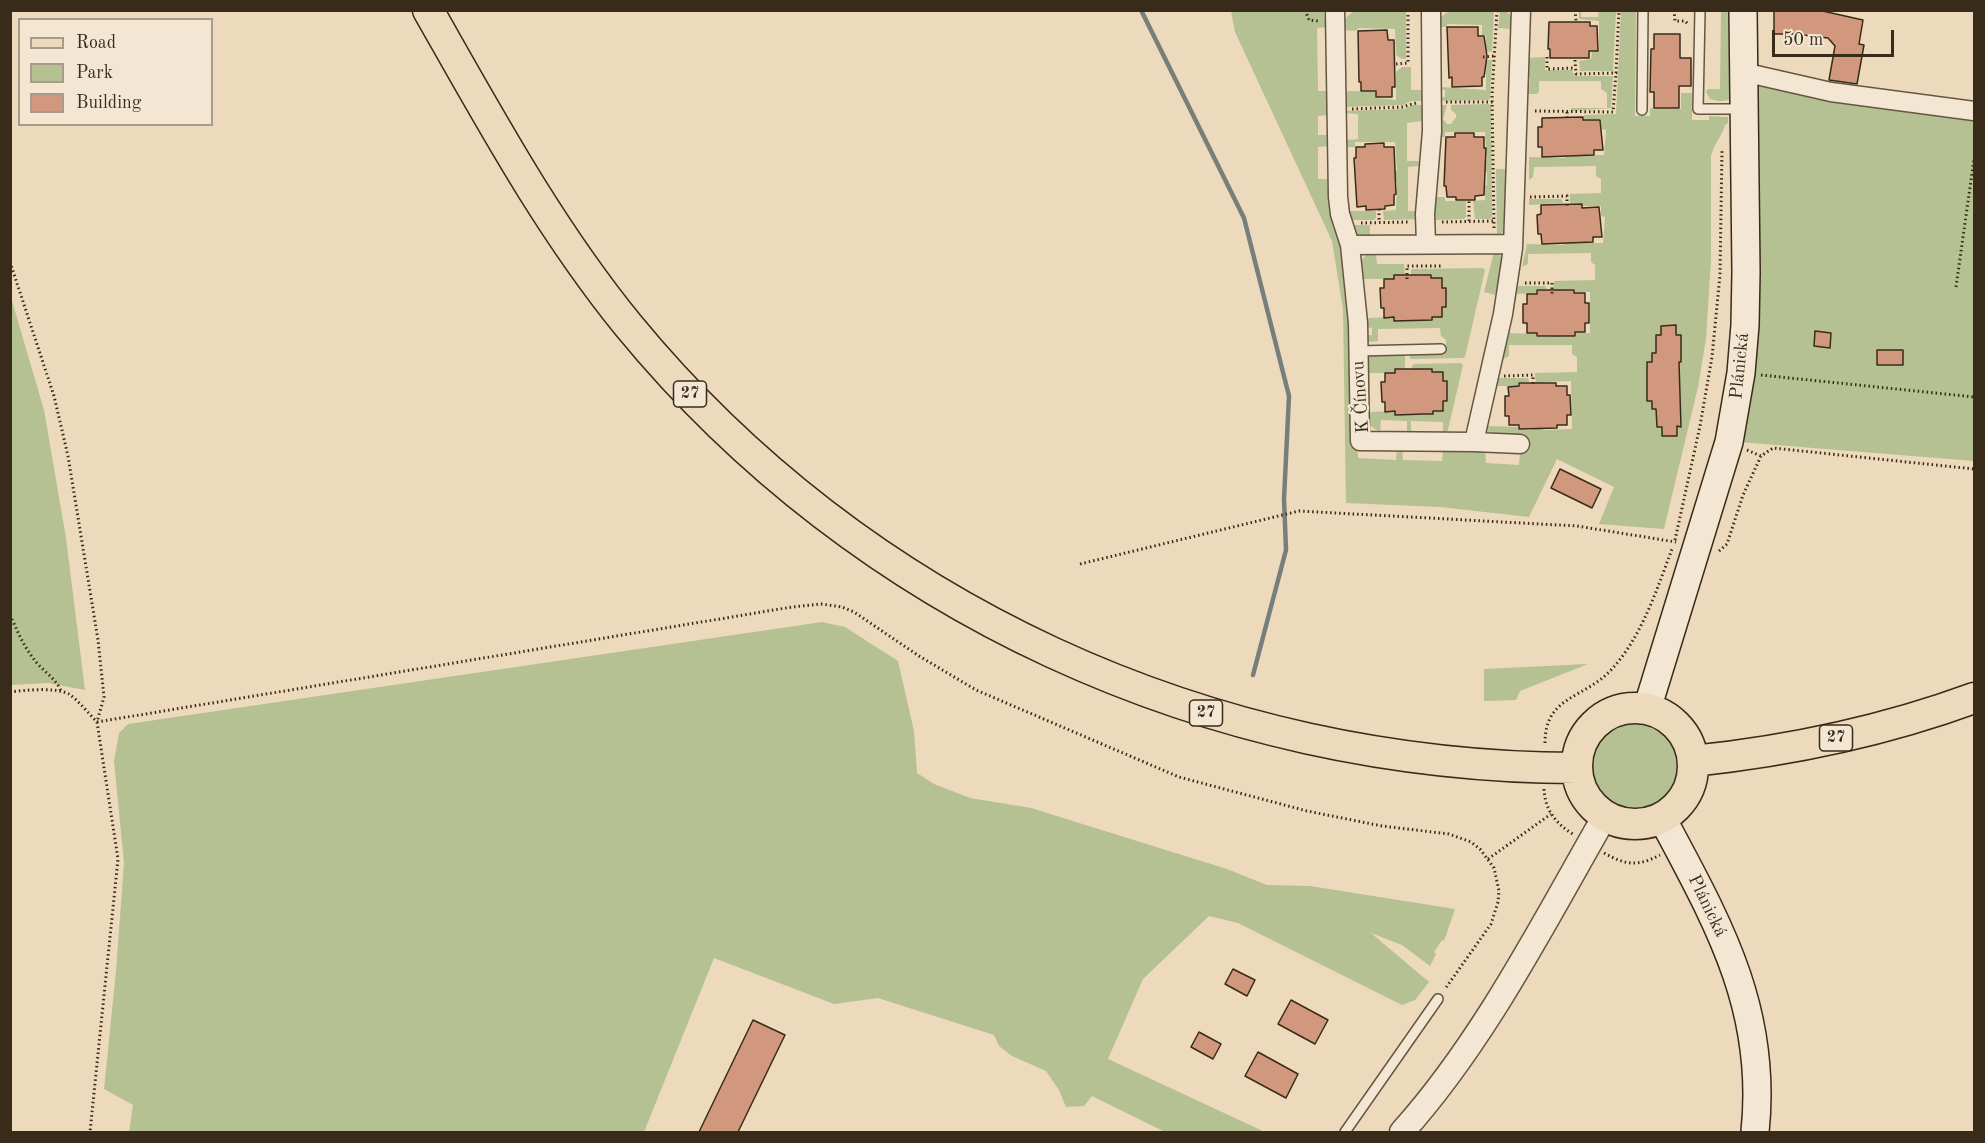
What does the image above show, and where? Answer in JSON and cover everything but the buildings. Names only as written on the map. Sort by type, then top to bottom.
[{"type":"main road","name":"27","points":[[428,10],[546,212],[587,272],[629,326],[675,378],[739,442],[806,500],[880,554],[968,610],[1034,644],[1103,675],[1189,707],[1253,726],[1350,748],[1443,761],[1577,768]]},
{"type":"main road","name":"Plánická","points":[[1647,709],[1686,545],[1729,442],[1741,373],[1746,272],[1743,10]]},
{"type":"main road","name":"27","points":[[1693,761],[1737,756],[1839,737],[1896,723],[1974,698]]},
{"type":"main road","points":[[1623,709],[1647,709],[1664,716],[1678,728],[1688,743],[1693,761],[1688,791],[1677,806],[1662,818],[1636,825],[1620,823],[1605,816],[1592,806],[1578,779],[1578,755],[1581,744],[1591,728],[1600,719],[1623,709]]},
{"type":"main road","name":"Plánická","points":[[1662,818],[1720,930],[1734,962],[1745,997],[1756,1057],[1758,1091],[1755,1132]]},
{"type":"street","name":"K Čínovu","points":[[1335,10],[1338,197],[1354,270],[1360,441],[1474,441],[1520,444]]},
{"type":"street","points":[[1426,244],[1425,214],[1432,131],[1431,10]]},
{"type":"street","points":[[1474,441],[1503,314],[1504,244],[1521,10]]},
{"type":"street","points":[[1743,72],[1831,92],[1974,111]]},
{"type":"street","points":[[1350,245],[1504,244]]},
{"type":"street","points":[[1402,1132],[1444,1080],[1477,1033],[1605,816]]},
{"type":"lane","points":[[1642,110],[1643,10]]},
{"type":"lane","points":[[1700,10],[1698,109],[1743,109]]},
{"type":"lane","points":[[1358,351],[1442,349]]},
{"type":"lane","points":[[1345,1132],[1438,999]]},
{"type":"path","points":[[1396,64],[1408,63],[1408,10]]},
{"type":"path","points":[[1497,10],[1492,95],[1504,244]]},
{"type":"path","points":[[1575,10],[1575,21]]},
{"type":"path","points":[[1575,60],[1576,74],[1616,73],[1619,10]]},
{"type":"path","points":[[1483,57],[1494,56]]},
{"type":"path","points":[[1547,57],[1547,69],[1575,68]]},
{"type":"path","points":[[1567,112],[1568,120]]},
{"type":"path","points":[[1488,859],[1551,814],[1544,793],[1545,733],[1548,719],[1560,705],[1594,685],[1610,672],[1623,655],[1656,592],[1686,545],[1680,513],[1712,357],[1720,275],[1721,162],[1724,144]]},
{"type":"path","points":[[1956,287],[1974,159]]},
{"type":"path","points":[[1526,197],[1567,196],[1567,208]]},
{"type":"path","points":[[1469,200],[1469,221]]},
{"type":"path","points":[[1379,209],[1379,222]]},
{"type":"path","points":[[10,262],[54,396],[68,456],[98,640],[104,697],[97,722],[118,859],[90,1132]]},
{"type":"path","points":[[1407,279],[1407,267],[1443,266]]},
{"type":"path","points":[[1517,283],[1552,283],[1552,294]]},
{"type":"path","points":[[1741,373],[1974,397]]},
{"type":"path","points":[[1496,376],[1533,375],[1533,386]]},
{"type":"path","points":[[1080,564],[1299,511],[1577,526],[1686,545],[1705,554],[1711,554],[1727,544],[1743,495],[1761,456],[1773,448],[1974,469]]},
{"type":"path","points":[[97,722],[821,604],[842,607],[854,612],[937,668],[976,690],[1165,771],[1208,786],[1307,811],[1382,826],[1449,834],[1471,842],[1488,859],[1497,879],[1499,891],[1496,914],[1438,999]]},
{"type":"path","points":[[10,615],[21,641],[34,660],[55,681],[61,692]]},
{"type":"path","points":[[10,692],[31,690],[61,692],[69,695],[97,722]]},
{"type":"green space","points":[[1231,11],[1324,11],[1324,17],[1329,17],[1328,27],[1317,28],[1318,91],[1329,91],[1330,115],[1318,116],[1318,135],[1329,135],[1330,146],[1318,147],[1318,179],[1329,179],[1347,281],[1358,458],[1396,460],[1397,447],[1402,448],[1403,460],[1442,461],[1443,451],[1485,451],[1486,463],[1519,465],[1520,453],[1523,453],[1523,438],[1487,434],[1488,426],[1533,430],[1533,423],[1543,423],[1543,430],[1572,429],[1571,381],[1545,382],[1544,385],[1536,385],[1535,373],[1577,372],[1577,357],[1572,354],[1572,345],[1509,345],[1509,356],[1503,359],[1508,333],[1551,337],[1551,330],[1561,330],[1562,337],[1576,337],[1576,333],[1590,333],[1590,292],[1563,289],[1563,293],[1553,293],[1554,281],[1595,280],[1595,265],[1591,262],[1591,253],[1528,254],[1528,264],[1522,267],[1527,244],[1564,245],[1565,241],[1574,240],[1575,243],[1603,243],[1605,217],[1601,216],[1601,206],[1570,203],[1570,194],[1601,193],[1601,179],[1596,176],[1596,166],[1534,167],[1533,177],[1529,180],[1529,157],[1565,158],[1566,153],[1575,154],[1575,156],[1604,155],[1606,130],[1602,129],[1601,119],[1584,119],[1584,115],[1616,114],[1621,11],[1636,11],[1635,116],[1650,116],[1650,109],[1653,107],[1653,109],[1681,109],[1681,93],[1692,93],[1692,120],[1709,120],[1709,116],[1728,117],[1728,123],[1711,156],[1711,259],[1706,339],[1698,387],[1664,529],[1599,524],[1614,487],[1557,459],[1529,517],[1440,507],[1346,503],[1343,309],[1332,241],[1235,32]]},
{"type":"green space","points":[[1356,11],[1406,11],[1406,59],[1396,55],[1395,29],[1345,30],[1346,18]]},
{"type":"green space","points":[[1449,11],[1494,11],[1492,52],[1486,51],[1486,35],[1482,35],[1482,25],[1447,24],[1447,27],[1440,27],[1441,17]]},
{"type":"green space","points":[[1500,11],[1506,11],[1511,17],[1513,21],[1511,29],[1498,28]]},
{"type":"green space","points":[[1579,11],[1581,11],[1581,17],[1598,17],[1599,11],[1616,11],[1613,71],[1580,71],[1579,61],[1591,59],[1592,52],[1599,51],[1599,21],[1579,19]]},
{"type":"green space","points":[[1721,11],[1737,11],[1734,97],[1719,101],[1710,99],[1706,92],[1708,89],[1720,89]]},
{"type":"green space","points":[[1545,57],[1545,70],[1572,70],[1574,76],[1613,76],[1611,108],[1571,111],[1571,108],[1607,108],[1607,93],[1601,89],[1601,81],[1539,81],[1539,92],[1524,94],[1525,89],[1529,88],[1530,78],[1526,77],[1527,58]]},
{"type":"green space","points":[[1492,60],[1490,99],[1435,101],[1435,98],[1445,97],[1445,90],[1440,89],[1441,87],[1486,90],[1486,62]]},
{"type":"green space","points":[[1402,67],[1411,67],[1411,90],[1423,90],[1425,101],[1411,101],[1403,105],[1345,107],[1348,91],[1375,92],[1376,98],[1396,100],[1396,72]]},
{"type":"green space","points":[[1749,84],[1974,120],[1974,461],[1739,442]]},
{"type":"green space","points":[[1489,104],[1491,106],[1492,217],[1475,219],[1473,201],[1485,200],[1485,186],[1487,185],[1487,172],[1482,171],[1482,161],[1487,161],[1485,132],[1445,132],[1445,137],[1436,137],[1435,105],[1447,105],[1443,119],[1447,124],[1451,124],[1456,114],[1451,110],[1451,105]]},
{"type":"green space","points":[[1412,105],[1425,105],[1423,121],[1407,123],[1407,161],[1418,161],[1420,164],[1408,167],[1408,211],[1419,211],[1420,219],[1384,220],[1383,211],[1396,210],[1397,182],[1392,182],[1392,171],[1397,171],[1395,142],[1355,142],[1355,147],[1347,147],[1347,140],[1358,139],[1358,114],[1345,111],[1404,109]]},
{"type":"green space","points":[[1496,169],[1509,169],[1505,231],[1497,236]]},
{"type":"green space","points":[[1436,197],[1445,197],[1445,201],[1466,201],[1466,217],[1464,219],[1431,220]]},
{"type":"green space","points":[[1529,199],[1561,199],[1563,203],[1529,205]]},
{"type":"green space","points":[[1349,211],[1376,211],[1376,218],[1374,220],[1348,220]]},
{"type":"green space","points":[[1349,225],[1370,225],[1370,236],[1357,237]]},
{"type":"green space","points":[[1494,252],[1501,256],[1503,265],[1495,295],[1484,292]]},
{"type":"green space","points":[[1371,253],[1376,254],[1377,264],[1404,264],[1405,275],[1394,279],[1362,279],[1362,260]]},
{"type":"green space","points":[[1483,268],[1485,270],[1465,357],[1410,359],[1410,355],[1445,355],[1446,340],[1441,336],[1440,328],[1378,329],[1378,341],[1367,342],[1365,335],[1372,335],[1372,328],[1365,327],[1366,318],[1394,317],[1395,321],[1432,320],[1432,317],[1442,317],[1442,307],[1446,307],[1446,288],[1442,288],[1442,278],[1421,275],[1411,279],[1411,270]]},
{"type":"green space","points":[[1518,286],[1545,286],[1547,289],[1536,289],[1536,293],[1516,294]]},
{"type":"green space","points":[[10,294],[44,410],[66,538],[85,690],[48,683],[11,685]]},
{"type":"green space","points":[[1405,355],[1405,369],[1395,373],[1368,373],[1366,357]]},
{"type":"green space","points":[[1461,363],[1463,365],[1447,434],[1443,432],[1443,422],[1411,421],[1411,433],[1407,433],[1407,421],[1381,420],[1380,432],[1369,425],[1369,412],[1395,411],[1396,415],[1433,414],[1433,411],[1443,411],[1443,401],[1447,401],[1443,381],[1432,372],[1432,369],[1412,372],[1412,366],[1414,364]]},
{"type":"green space","points":[[1499,378],[1528,378],[1529,382],[1518,382],[1518,386],[1497,386]]},
{"type":"green space","points":[[822,622],[845,627],[898,661],[914,731],[917,773],[934,784],[970,798],[1031,808],[1227,869],[1267,885],[1310,886],[1455,909],[1444,941],[1442,940],[1434,952],[1436,954],[1430,966],[1402,945],[1371,933],[1429,982],[1415,1000],[1402,1005],[1238,923],[1209,916],[1143,979],[1108,1059],[1265,1132],[1165,1132],[1092,1096],[1084,1106],[1066,1107],[1059,1090],[1046,1071],[1012,1056],[999,1046],[994,1035],[878,998],[834,1004],[714,958],[644,1132],[129,1132],[133,1105],[104,1089],[124,863],[114,761],[119,733],[128,724]]},
{"type":"green space","points":[[1588,664],[1520,691],[1516,700],[1484,701],[1484,669]]},
{"type":"green space","points":[[1635,721],[1652,725],[1667,734],[1676,749],[1680,766],[1676,783],[1667,798],[1652,807],[1635,811],[1618,807],[1603,798],[1594,783],[1590,766],[1594,749],[1603,734],[1618,725]]},
{"type":"waterway","points":[[1141,10],[1244,218],[1289,396],[1284,499],[1286,550],[1253,675]]}]
